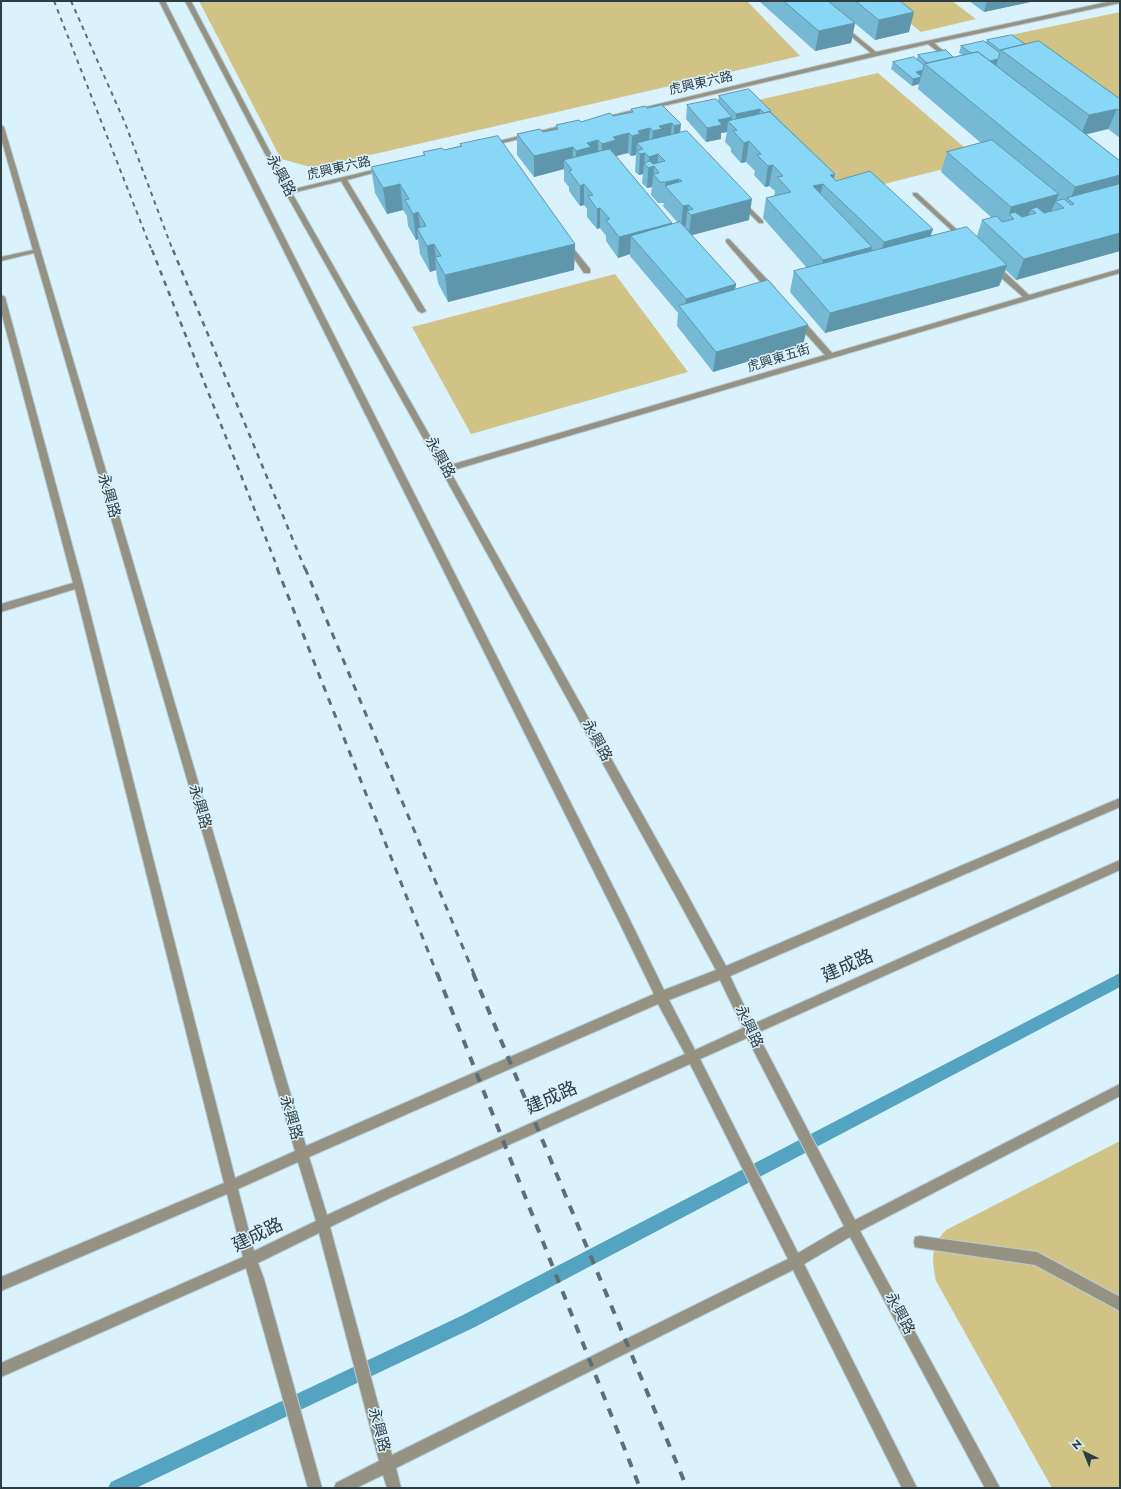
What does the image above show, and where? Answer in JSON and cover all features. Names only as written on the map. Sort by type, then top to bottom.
[{"type":"street","name":"永興路","points":[[162,1],[623,918],[661,997],[705,1081],[910,1488]]},
{"type":"street","name":"永興路","points":[[188,1],[288,192],[446,470],[678,889],[723,973],[760,1052],[852,1228],[993,1488]]},
{"type":"street","name":"虎興東六路","points":[[591,121],[875,54],[1120,1]]},
{"type":"street","points":[[835,20],[875,54]]},
{"type":"street","points":[[929,42],[960,66]]},
{"type":"street","points":[[652,106],[657,112]]},
{"type":"street","points":[[496,150],[488,145],[575,124]]},
{"type":"street","name":"永興路","points":[[1,127],[301,1154],[331,1250],[375,1421],[394,1488]]},
{"type":"street","name":"虎興東六路","points":[[288,192],[395,167]]},
{"type":"street","points":[[343,179],[422,311]]},
{"type":"street","points":[[915,194],[971,246]]},
{"type":"street","points":[[739,199],[761,222]]},
{"type":"street","points":[[563,240],[587,271]]},
{"type":"street","points":[[728,241],[779,298]]},
{"type":"street","points":[[1,259],[36,251]]},
{"type":"street","points":[[988,261],[1027,298]]},
{"type":"street","name":"虎興東五街","points":[[446,470],[1120,271]]},
{"type":"street","points":[[1,297],[78,584],[250,1260],[315,1488]]},
{"type":"street","points":[[794,316],[830,356]]},
{"type":"street","points":[[1,608],[78,584]]},
{"type":"street","points":[[1,1284],[231,1186],[661,997],[723,973],[1120,802]]},
{"type":"street","name":"建成路","points":[[1,1370],[250,1260],[323,1224],[692,1056],[751,1031],[1120,865]]},
{"type":"street","points":[[340,1488],[796,1262],[852,1228],[1120,1090]]},
{"type":"street","points":[[920,1242],[1037,1259],[1120,1304]]},
{"type":"shaded area","points":[[199,1],[747,1],[800,56],[314,168],[281,159]]},
{"type":"shaded area","points":[[882,1],[952,1],[976,19],[921,32]]},
{"type":"shaded area","points":[[1120,12],[1120,120],[1011,35]]},
{"type":"shaded area","points":[[878,73],[979,160],[841,195],[749,102]]},
{"type":"shaded area","points":[[615,274],[688,372],[471,434],[412,327]]},
{"type":"shaded area","points":[[1120,1141],[1120,1488],[1052,1488],[936,1281],[933,1260],[935,1248],[937,1242],[946,1230]]},
{"type":"building","points":[[784,1],[828,1],[855,23],[819,31]]},
{"type":"building","points":[[856,1],[900,1],[914,12],[879,20]]},
{"type":"building","points":[[1012,35],[1025,44],[1001,51],[987,40]]},
{"type":"building","points":[[984,41],[1000,53],[998,59],[990,61],[978,52],[971,53],[961,46]]},
{"type":"building","points":[[1039,41],[1120,99],[1120,111],[1117,109],[1089,115],[1001,50]]},
{"type":"building","points":[[946,50],[953,57],[927,63],[918,55]]},
{"type":"building","points":[[978,52],[1120,161],[1120,175],[1075,187],[925,64]]},
{"type":"building","points":[[914,57],[924,65],[923,70],[916,72],[921,77],[913,79],[893,62]]},
{"type":"building","points":[[749,89],[771,111],[764,113],[760,109],[736,114],[719,96]]},
{"type":"building","points":[[716,99],[732,117],[718,120],[722,125],[707,128],[687,105]]},
{"type":"building","points":[[662,105],[681,124],[674,126],[672,123],[659,126],[662,129],[653,131],[650,128],[638,131],[640,134],[632,136],[629,133],[613,137],[616,140],[602,144],[598,140],[587,143],[591,147],[576,151],[573,147],[534,156],[517,134],[540,129],[543,132],[558,129],[556,125],[579,120],[581,122],[610,113],[613,116],[633,112],[631,109],[645,106],[647,108]]},
{"type":"building","points":[[770,112],[835,174],[830,175],[836,181],[870,171],[933,229],[884,242],[823,184],[813,186],[872,247],[823,260],[766,198],[791,192],[777,177],[783,176],[773,165],[768,166],[757,155],[761,154],[749,141],[744,143],[733,131],[737,130],[728,121]]},
{"type":"building","points":[[687,131],[752,199],[691,215],[687,211],[693,209],[689,205],[683,206],[665,186],[682,181],[679,179],[660,182],[653,174],[659,173],[654,166],[648,168],[644,163],[650,161],[653,164],[665,161],[658,154],[649,157],[645,153],[640,154],[637,151],[643,149],[637,143]]},
{"type":"building","points":[[498,136],[575,244],[445,275],[435,257],[441,256],[434,244],[427,246],[417,228],[426,226],[418,212],[413,214],[405,200],[409,199],[400,184],[383,188],[371,167],[425,155],[423,152],[442,148],[444,150],[462,146],[460,144]]},
{"type":"building","points":[[992,140],[1059,194],[1011,207],[947,152]]},
{"type":"building","points":[[610,149],[672,223],[619,237],[606,220],[610,219],[600,208],[597,209],[588,196],[593,195],[584,184],[580,186],[569,171],[572,170],[564,160]]},
{"type":"building","points":[[1120,184],[1120,233],[1024,259],[982,220],[997,216],[1002,222],[1014,219],[1009,214],[1015,212],[1022,217],[1036,213],[1031,209],[1037,207],[1044,213],[1064,208],[1055,201],[1064,199],[1071,205],[1074,204],[1067,198]]},
{"type":"building","points":[[680,222],[736,284],[686,299],[631,236]]},
{"type":"building","points":[[967,227],[1007,265],[830,313],[794,271]]},
{"type":"building","points":[[768,280],[808,325],[716,352],[679,306]]},
{"type":"waterway","points":[[117,1488],[469,1321],[1120,980]]},
{"type":"railway","points":[[54,1],[152,251]]},
{"type":"railway","points":[[71,1],[125,123],[173,251]]},
{"type":"railway","points":[[152,250],[278,569]]},
{"type":"railway","points":[[173,250],[305,569]]},
{"type":"railway","points":[[277,568],[437,974]]},
{"type":"railway","points":[[305,568],[474,974]]},
{"type":"railway","points":[[437,973],[640,1488]]},
{"type":"railway","points":[[473,973],[687,1488]]}]
